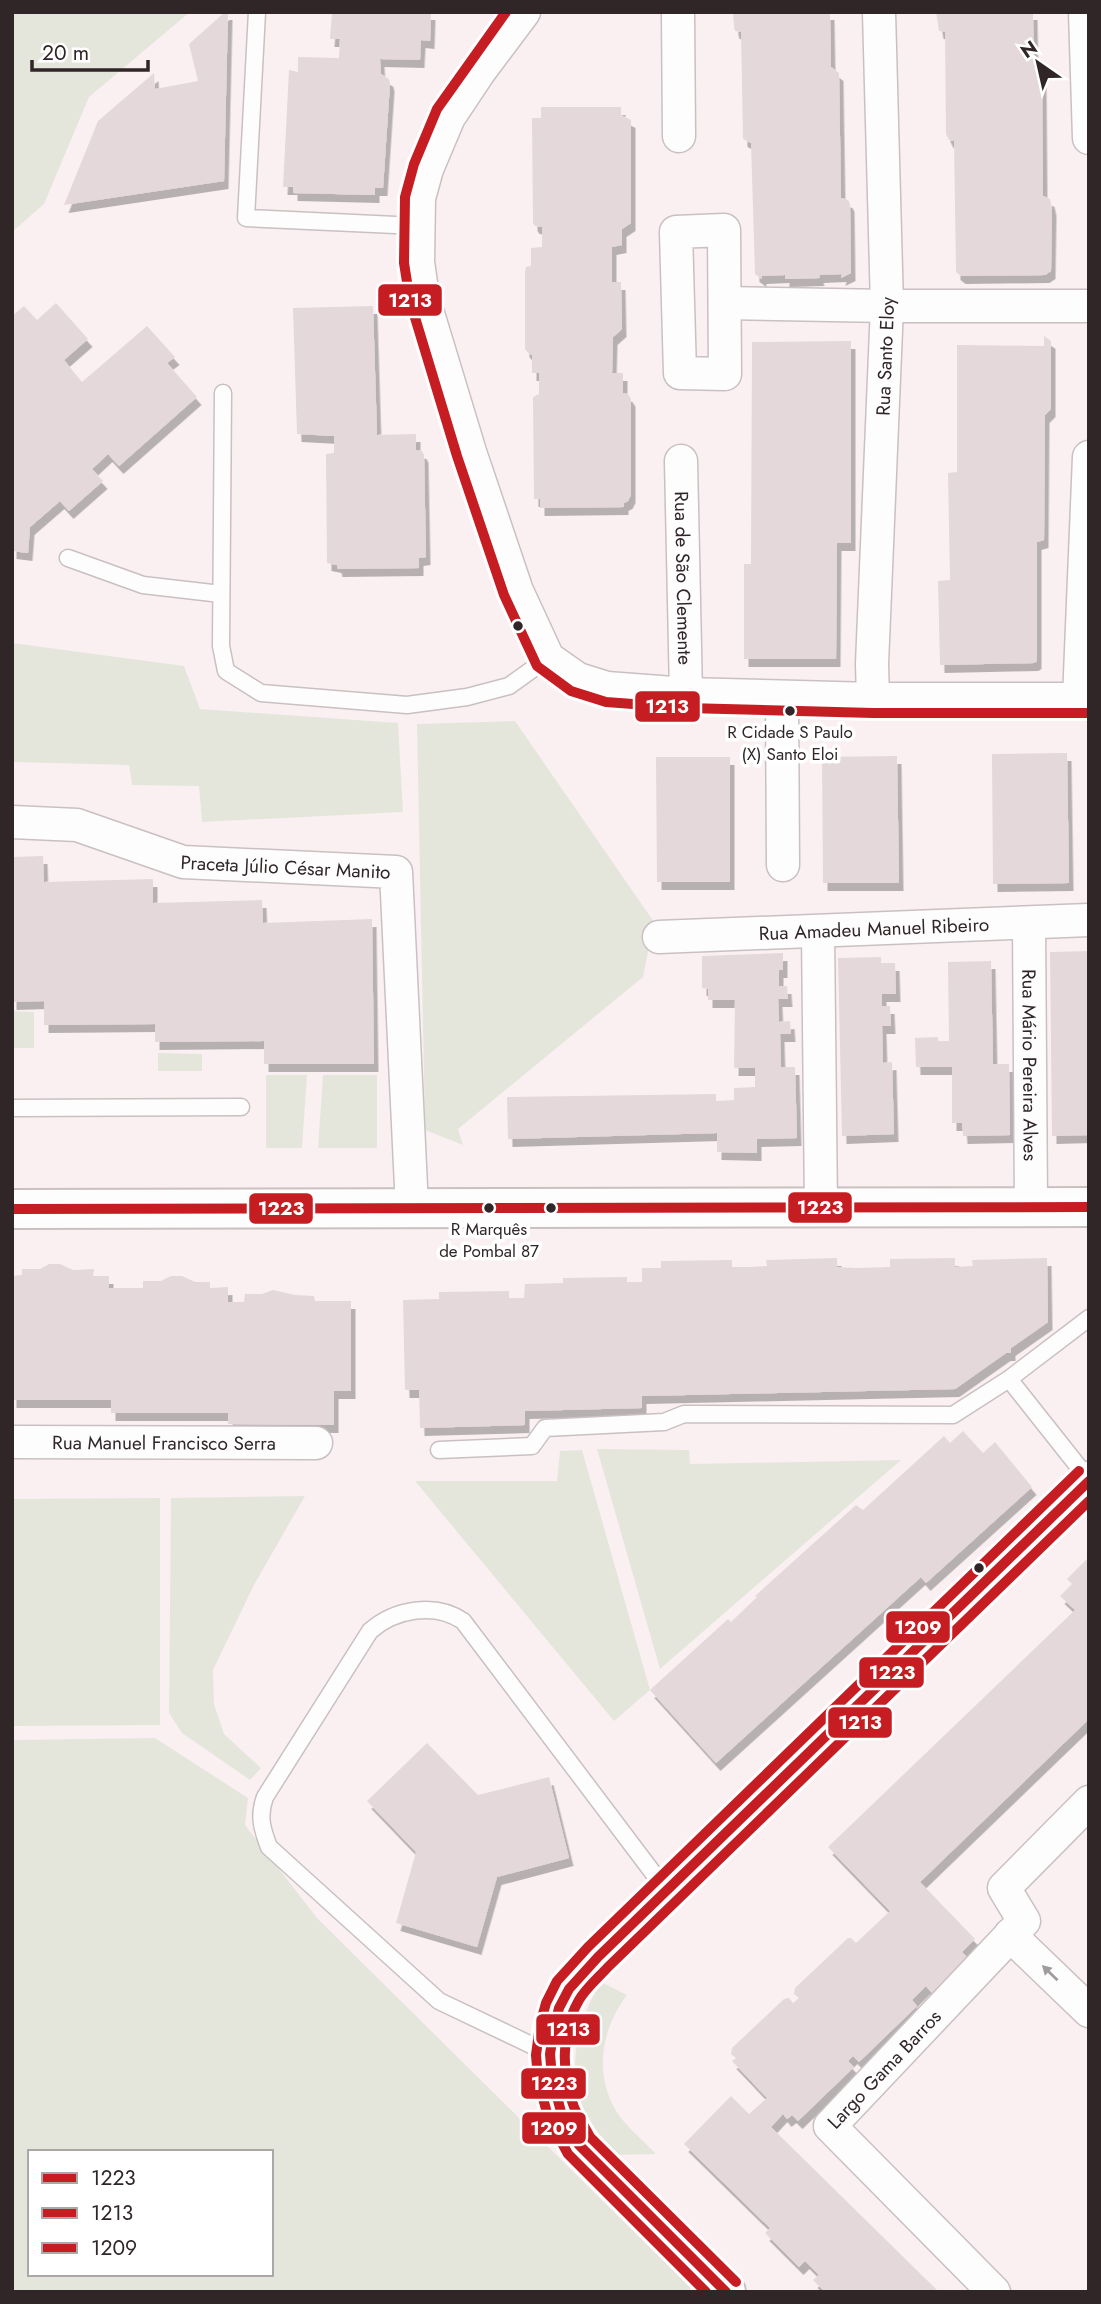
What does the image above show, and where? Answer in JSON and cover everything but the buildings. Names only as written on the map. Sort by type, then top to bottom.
[{"type":"street","points":[[524,12],[479,72],[450,117],[427,169],[419,198],[418,262],[423,298],[462,426],[517,591],[548,659],[578,679],[607,688],[686,695],[873,699],[1084,699],[1089,457]]},
{"type":"street","points":[[678,12],[679,136]]},
{"type":"street","name":"Rua Santo Eloy","points":[[873,699],[872,664],[887,306],[879,12]]},
{"type":"street","points":[[1085,12],[1089,138]]},
{"type":"street","points":[[725,303],[1089,306]]},
{"type":"street","name":"Rua de São Clemente","points":[[681,461],[686,695]]},
{"type":"street","points":[[782,698],[783,865]]},
{"type":"street","name":"Praceta Júlio César Manito","points":[[12,822],[77,825],[183,862],[396,872],[412,1208]]},
{"type":"street","name":"Rua Amadeu Manuel Ribeiro","points":[[659,937],[1089,920]]},
{"type":"street","name":"Rua Mário Pereira Alves","points":[[1029,923],[1031,1207]]},
{"type":"street","points":[[818,932],[821,1208]]},
{"type":"street","points":[[12,1209],[1089,1207]]},
{"type":"street","name":"Rua Manuel Francisco Serra","points":[[12,1442],[316,1443]]},
{"type":"street","points":[[726,2292],[579,2145],[561,2112],[552,2077],[550,2053],[559,2008],[569,1989],[598,1957],[1089,1480]]},
{"type":"street","points":[[1089,1802],[1004,1888],[1024,1921],[1010,1935],[1089,2011]]},
{"type":"street","name":"Largo Gama Barros","points":[[995,2292],[830,2126],[1010,1935]]},
{"type":"lane","points":[[257,12],[246,218],[417,226]]},
{"type":"lane","points":[[223,393],[221,646],[226,671],[261,692],[407,705],[467,697],[509,686],[548,659]]},
{"type":"lane","points":[[68,558],[143,585],[221,594]]},
{"type":"lane","points":[[12,1108],[241,1107]]},
{"type":"lane","points":[[439,1450],[532,1446],[545,1427],[664,1422],[684,1414],[953,1415],[1009,1379],[1089,1318]]},
{"type":"lane","points":[[1009,1379],[1089,1480]]},
{"type":"lane","points":[[550,2053],[439,2001],[269,1847],[261,1827],[260,1811],[265,1797],[370,1631],[393,1616],[415,1612],[440,1610],[463,1621],[666,1890]]},
{"type":"shaded area","points":[[12,12],[190,12],[89,97],[44,204],[12,232]]},
{"type":"shaded area","points":[[12,643],[184,666],[200,709],[398,723],[403,812],[202,822],[199,786],[132,785],[129,765],[12,762]]},
{"type":"shaded area","points":[[515,721],[654,922],[643,977],[458,1129],[463,1145],[425,1130],[417,724]]},
{"type":"shaded area","points":[[12,1011],[34,1012],[34,1048],[12,1048]]},
{"type":"shaded area","points":[[158,1053],[202,1054],[202,1071],[158,1071]]},
{"type":"shaded area","points":[[266,1075],[307,1075],[302,1148],[266,1148]]},
{"type":"shaded area","points":[[323,1075],[377,1075],[377,1148],[318,1148]]},
{"type":"shaded area","points":[[597,1449],[689,1450],[690,1464],[901,1460],[660,1669]]},
{"type":"shaded area","points":[[582,1450],[650,1690],[614,1721],[415,1481],[557,1481],[560,1451]]},
{"type":"shaded area","points":[[305,1496],[254,1585],[213,1670],[214,1704],[224,1734],[261,1768],[250,1780],[182,1733],[169,1713],[171,1498]]},
{"type":"shaded area","points":[[160,1498],[160,1725],[13,1726],[12,1499]]},
{"type":"shaded area","points":[[155,1738],[248,1798],[245,1825],[317,1918],[691,2288],[688,2292],[12,2292],[12,1740]]},
{"type":"shaded area","points":[[601,1982],[627,1995],[612,2022],[604,2050],[604,2080],[608,2095],[624,2121],[656,2154],[617,2155],[590,2121],[580,2099],[576,2082],[576,2048],[585,2013]]},
{"type":"transit line","name":"1213","points":[[506,12],[437,109],[414,164],[405,197],[404,263],[410,301],[457,456],[504,595],[537,666],[571,691],[606,702],[686,708],[873,713],[1089,713]]},
{"type":"transit line","name":"1223","points":[[12,1209],[1089,1207]]},
{"type":"transit line","name":"1209","points":[[706,2292],[568,2154],[548,2117],[538,2079],[536,2055],[546,2003],[557,1981],[588,1947],[1079,1471]]},
{"type":"transit line","name":"1223","points":[[726,2292],[579,2145],[561,2112],[552,2077],[550,2054],[559,2008],[569,1989],[598,1957],[1089,1481]]},
{"type":"transit line","name":"1213","points":[[736,2282],[590,2137],[574,2107],[565,2067],[566,2039],[573,2012],[585,1991],[608,1967],[1089,1501]]},
{"type":"place","name":"R Cidade S Paulo (X) Santo Eloi","points":[[790,711]]},
{"type":"place","name":"R Marquês de Pombal 87","points":[[489,1208]]}]
